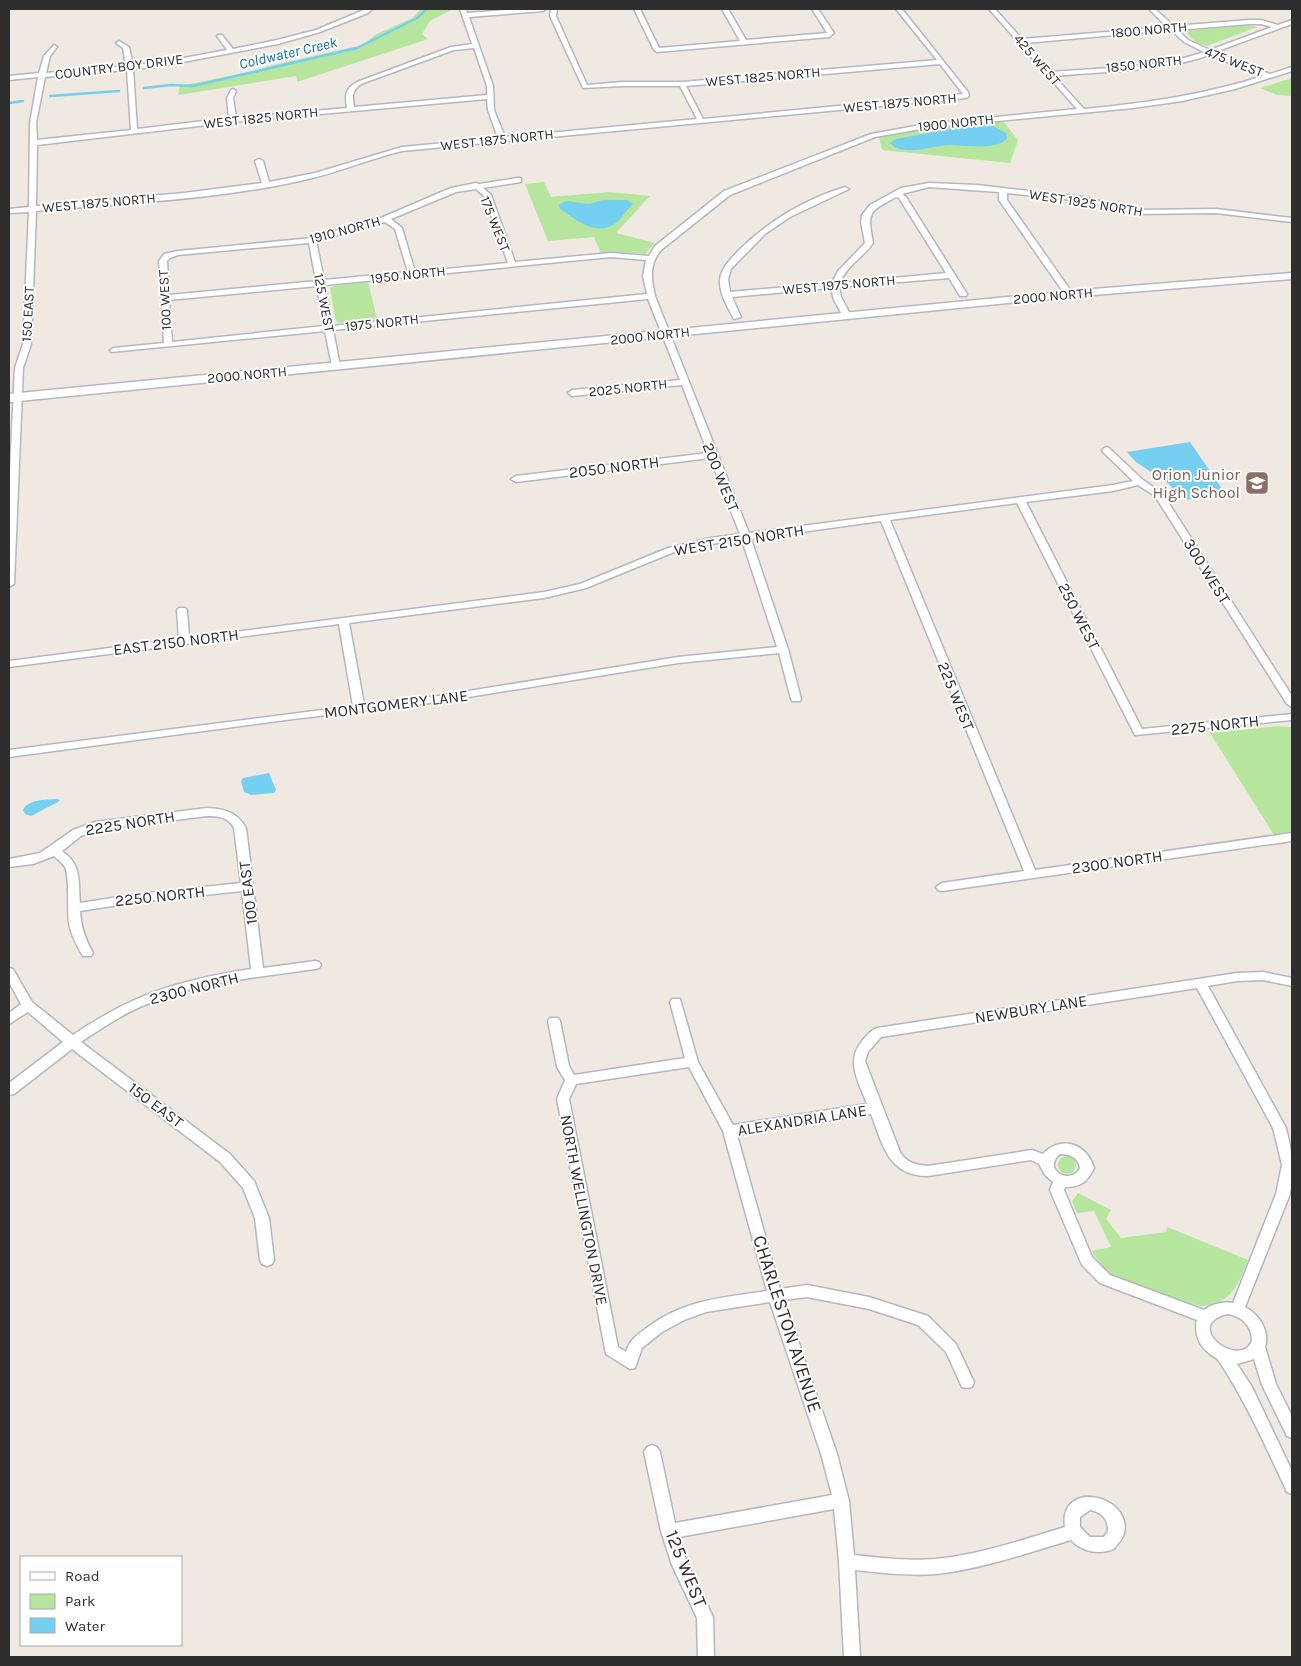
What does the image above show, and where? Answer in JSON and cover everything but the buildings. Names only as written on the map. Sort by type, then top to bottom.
[{"type":"street","name":"COUNTRY BOY DRIVE","points":[[9,78],[130,68],[278,42],[318,31],[366,12],[369,9]]},
{"type":"street","points":[[502,139],[491,110],[490,86],[464,12],[543,9]]},
{"type":"street","name":"WEST 1825 NORTH","points":[[554,9],[553,16],[585,88],[622,84],[682,84],[941,62]]},
{"type":"street","points":[[637,9],[657,50],[830,35],[831,32],[815,9]]},
{"type":"street","points":[[725,9],[744,43]]},
{"type":"street","points":[[899,9],[941,62]]},
{"type":"street","points":[[992,9],[1005,9]]},
{"type":"street","name":"425 WEST","points":[[992,9],[1082,111]]},
{"type":"street","name":"475 WEST","points":[[1152,9],[1191,44],[1271,77]]},
{"type":"street","name":"1800 NORTH","points":[[1020,41],[1256,22],[1277,27]]},
{"type":"street","name":"1850 NORTH","points":[[1049,74],[1177,62],[1210,53],[1292,22]]},
{"type":"street","points":[[220,36],[231,50]]},
{"type":"street","points":[[119,43],[126,47],[130,68],[134,130]]},
{"type":"street","points":[[351,109],[348,93],[350,88],[359,83],[453,48],[476,46]]},
{"type":"street","name":"150 EAST","points":[[9,584],[13,397],[19,368],[27,344],[34,172],[33,123],[42,76],[48,56],[54,47]]},
{"type":"street","name":"WEST 1875 NORTH","points":[[32,209],[184,196],[312,177],[378,155],[402,150],[966,96],[966,93],[941,62]]},
{"type":"street","name":"1900 NORTH","points":[[650,258],[658,248],[727,193],[873,135],[926,126],[1182,99],[1271,77],[1292,69]]},
{"type":"street","points":[[682,84],[701,121]]},
{"type":"street","points":[[233,91],[230,98],[233,120]]},
{"type":"street","name":"WEST 1825 NORTH","points":[[32,144],[134,130],[490,97]]},
{"type":"street","points":[[259,161],[266,184]]},
{"type":"street","name":"1910 NORTH","points":[[167,256],[178,253],[312,240],[386,219],[454,190],[476,185],[518,180]]},
{"type":"street","name":"175 WEST","points":[[476,185],[487,195],[512,264]]},
{"type":"street","name":"WEST 1925 NORTH","points":[[835,286],[840,273],[860,257],[869,243],[865,222],[866,215],[873,207],[896,194],[915,187],[929,185],[977,187],[1083,199],[1138,212],[1216,211],[1292,220]]},
{"type":"street","points":[[737,317],[725,288],[725,274],[746,247],[787,214],[844,189]]},
{"type":"street","points":[[1003,190],[1003,200],[1070,294]]},
{"type":"street","points":[[896,194],[902,197],[963,294]]},
{"type":"street","points":[[9,211],[32,209]]},
{"type":"street","points":[[386,219],[398,228],[412,274]]},
{"type":"street","name":"125 WEST","points":[[312,240],[336,366]]},
{"type":"street","name":"1950 NORTH","points":[[165,298],[611,255],[650,258]]},
{"type":"street","name":"100 WEST","points":[[167,256],[163,261],[168,344]]},
{"type":"street","name":"200 WEST","points":[[650,258],[645,274],[652,296],[712,455],[745,536],[782,649],[796,699]]},
{"type":"street","name":"WEST 1975 NORTH","points":[[727,295],[951,275]]},
{"type":"street","name":"2000 NORTH","points":[[13,397],[1070,294],[1292,276]]},
{"type":"street","points":[[835,286],[836,295],[847,316]]},
{"type":"street","name":"1975 NORTH","points":[[114,350],[652,296]]},
{"type":"street","name":"2025 NORTH","points":[[572,393],[684,382]]},
{"type":"street","name":"300 WEST","points":[[1106,450],[1140,482],[1158,494],[1292,704]]},
{"type":"street","name":"2050 NORTH","points":[[516,479],[712,455]]},
{"type":"street","name":"WEST 2150 NORTH","points":[[343,620],[544,595],[583,586],[671,550],[745,536],[1020,500],[1140,482]]},
{"type":"street","name":"250 WEST","points":[[1020,500],[1139,732]]},
{"type":"street","name":"225 WEST","points":[[884,518],[1030,874]]},
{"type":"street","points":[[182,610],[184,641]]},
{"type":"street","points":[[343,620],[359,708]]},
{"type":"street","name":"EAST 2150 NORTH","points":[[9,664],[343,620]]},
{"type":"street","name":"MONTGOMERY LANE","points":[[9,754],[469,695],[678,660],[782,649]]},
{"type":"street","name":"2275 NORTH","points":[[1139,732],[1292,717]]},
{"type":"street","name":"2225 NORTH","points":[[9,864],[40,858],[54,851],[70,836],[95,826],[208,812],[219,812],[230,816]]},
{"type":"street","name":"100 EAST","points":[[230,816],[237,822],[240,828],[258,974]]},
{"type":"street","name":"2300 NORTH","points":[[942,887],[1292,837]]},
{"type":"street","points":[[54,851],[65,859],[72,869],[75,924],[80,940],[88,953]]},
{"type":"street","name":"2250 NORTH","points":[[74,908],[134,898],[195,893],[246,886]]},
{"type":"street","name":"2300 NORTH","points":[[9,1090],[72,1042],[114,1015],[142,1001],[191,986],[315,965]]},
{"type":"street","name":"150 EAST","points":[[9,972],[28,1004],[72,1042],[225,1158],[248,1185],[262,1218],[267,1260]]},
{"type":"street","name":"NEWBURY LANE","points":[[876,1108],[859,1061],[865,1044],[877,1032],[1200,983],[1263,976],[1292,982]]},
{"type":"street","points":[[1200,983],[1279,1128],[1289,1165],[1284,1194],[1237,1310]]},
{"type":"street","name":"CHARLESTON AVENUE","points":[[676,1002],[692,1062],[729,1131],[776,1296],[829,1454],[841,1501],[847,1562],[852,1657]]},
{"type":"street","points":[[9,1018],[28,1004]]},
{"type":"street","points":[[554,1021],[563,1067],[571,1080],[692,1062]]},
{"type":"street","name":"NORTH WELLINGTON DRIVE","points":[[571,1080],[563,1099],[611,1350],[630,1363],[636,1344],[657,1328],[679,1316],[706,1306],[776,1296]]},
{"type":"street","points":[[876,1108],[895,1157],[911,1170],[928,1171],[1032,1155],[1046,1161]]},
{"type":"street","name":"ALEXANDRIA LANE","points":[[729,1131],[876,1108]]},
{"type":"street","points":[[1062,1148],[1073,1150],[1085,1160],[1088,1168],[1084,1177],[1074,1181],[1060,1180],[1049,1172],[1046,1161],[1052,1152],[1062,1148]]},
{"type":"street","points":[[1060,1180],[1057,1190],[1087,1261],[1105,1279],[1205,1317]]},
{"type":"street","points":[[776,1296],[807,1291],[869,1303],[923,1320],[951,1348],[967,1382]]},
{"type":"street","points":[[1223,1355],[1245,1357],[1253,1353],[1258,1347],[1260,1339],[1259,1330],[1255,1322],[1237,1310],[1227,1308],[1218,1309],[1205,1317],[1202,1325],[1203,1334],[1207,1342],[1223,1355],[1247,1392],[1292,1488]]},
{"type":"street","points":[[1258,1347],[1269,1385],[1292,1432]]},
{"type":"street","name":"125 WEST","points":[[652,1452],[669,1531],[680,1565],[705,1618],[706,1657]]},
{"type":"street","points":[[669,1531],[841,1501]]},
{"type":"street","points":[[847,1562],[926,1567],[946,1566],[1074,1532]]},
{"type":"green space","points":[[421,9],[451,10],[430,21],[422,34],[428,39],[297,82],[296,76],[178,95],[180,86],[254,71],[363,45],[375,35],[412,18]]},
{"type":"green space","points":[[1248,25],[1257,27],[1207,46],[1195,42],[1185,31]]},
{"type":"green space","points":[[1292,78],[1292,96],[1277,95],[1260,88]]},
{"type":"green space","points":[[1003,121],[1018,140],[1010,163],[882,150],[879,137],[902,131]]},
{"type":"green space","points":[[544,182],[551,197],[610,192],[650,196],[616,233],[655,243],[645,254],[601,253],[594,237],[548,241],[525,184]]},
{"type":"green space","points":[[368,282],[377,319],[336,322],[330,288]]},
{"type":"green space","points":[[1279,726],[1292,727],[1292,832],[1274,835],[1210,733]]},
{"type":"green space","points":[[1067,1156],[1073,1159],[1076,1165],[1073,1171],[1067,1174],[1061,1171],[1058,1165],[1061,1159]]},
{"type":"green space","points":[[1078,1193],[1111,1210],[1106,1219],[1121,1238],[1166,1232],[1167,1227],[1248,1260],[1241,1278],[1227,1297],[1212,1304],[1201,1306],[1143,1288],[1112,1275],[1100,1264],[1092,1251],[1111,1247],[1094,1211],[1077,1213],[1072,1201]]},
{"type":"water","points":[[977,124],[993,126],[1006,133],[1007,138],[997,145],[950,145],[919,150],[903,150],[890,143],[896,139]]},
{"type":"water","points":[[603,200],[628,200],[633,204],[617,222],[601,229],[587,226],[580,222],[560,209],[559,205],[566,201],[589,204]]},
{"type":"water","points":[[1190,442],[1227,496],[1183,500],[1169,484],[1136,462],[1127,452]]},
{"type":"water","points":[[269,773],[276,790],[274,793],[251,795],[244,792],[241,781],[243,778]]},
{"type":"water","points":[[60,800],[31,816],[25,814],[23,810],[25,806],[33,802]]},
{"type":"waterway","name":"Coldwater Creek","points":[[144,88],[171,85],[193,86],[357,48],[417,18],[427,9]]},
{"type":"waterway","name":"Coldwater Creek","points":[[50,96],[119,91]]},
{"type":"waterway","name":"Coldwater Creek","points":[[9,103],[23,101]]},
{"type":"place","name":"Orion Junior High School","points":[[1257,483]]}]
